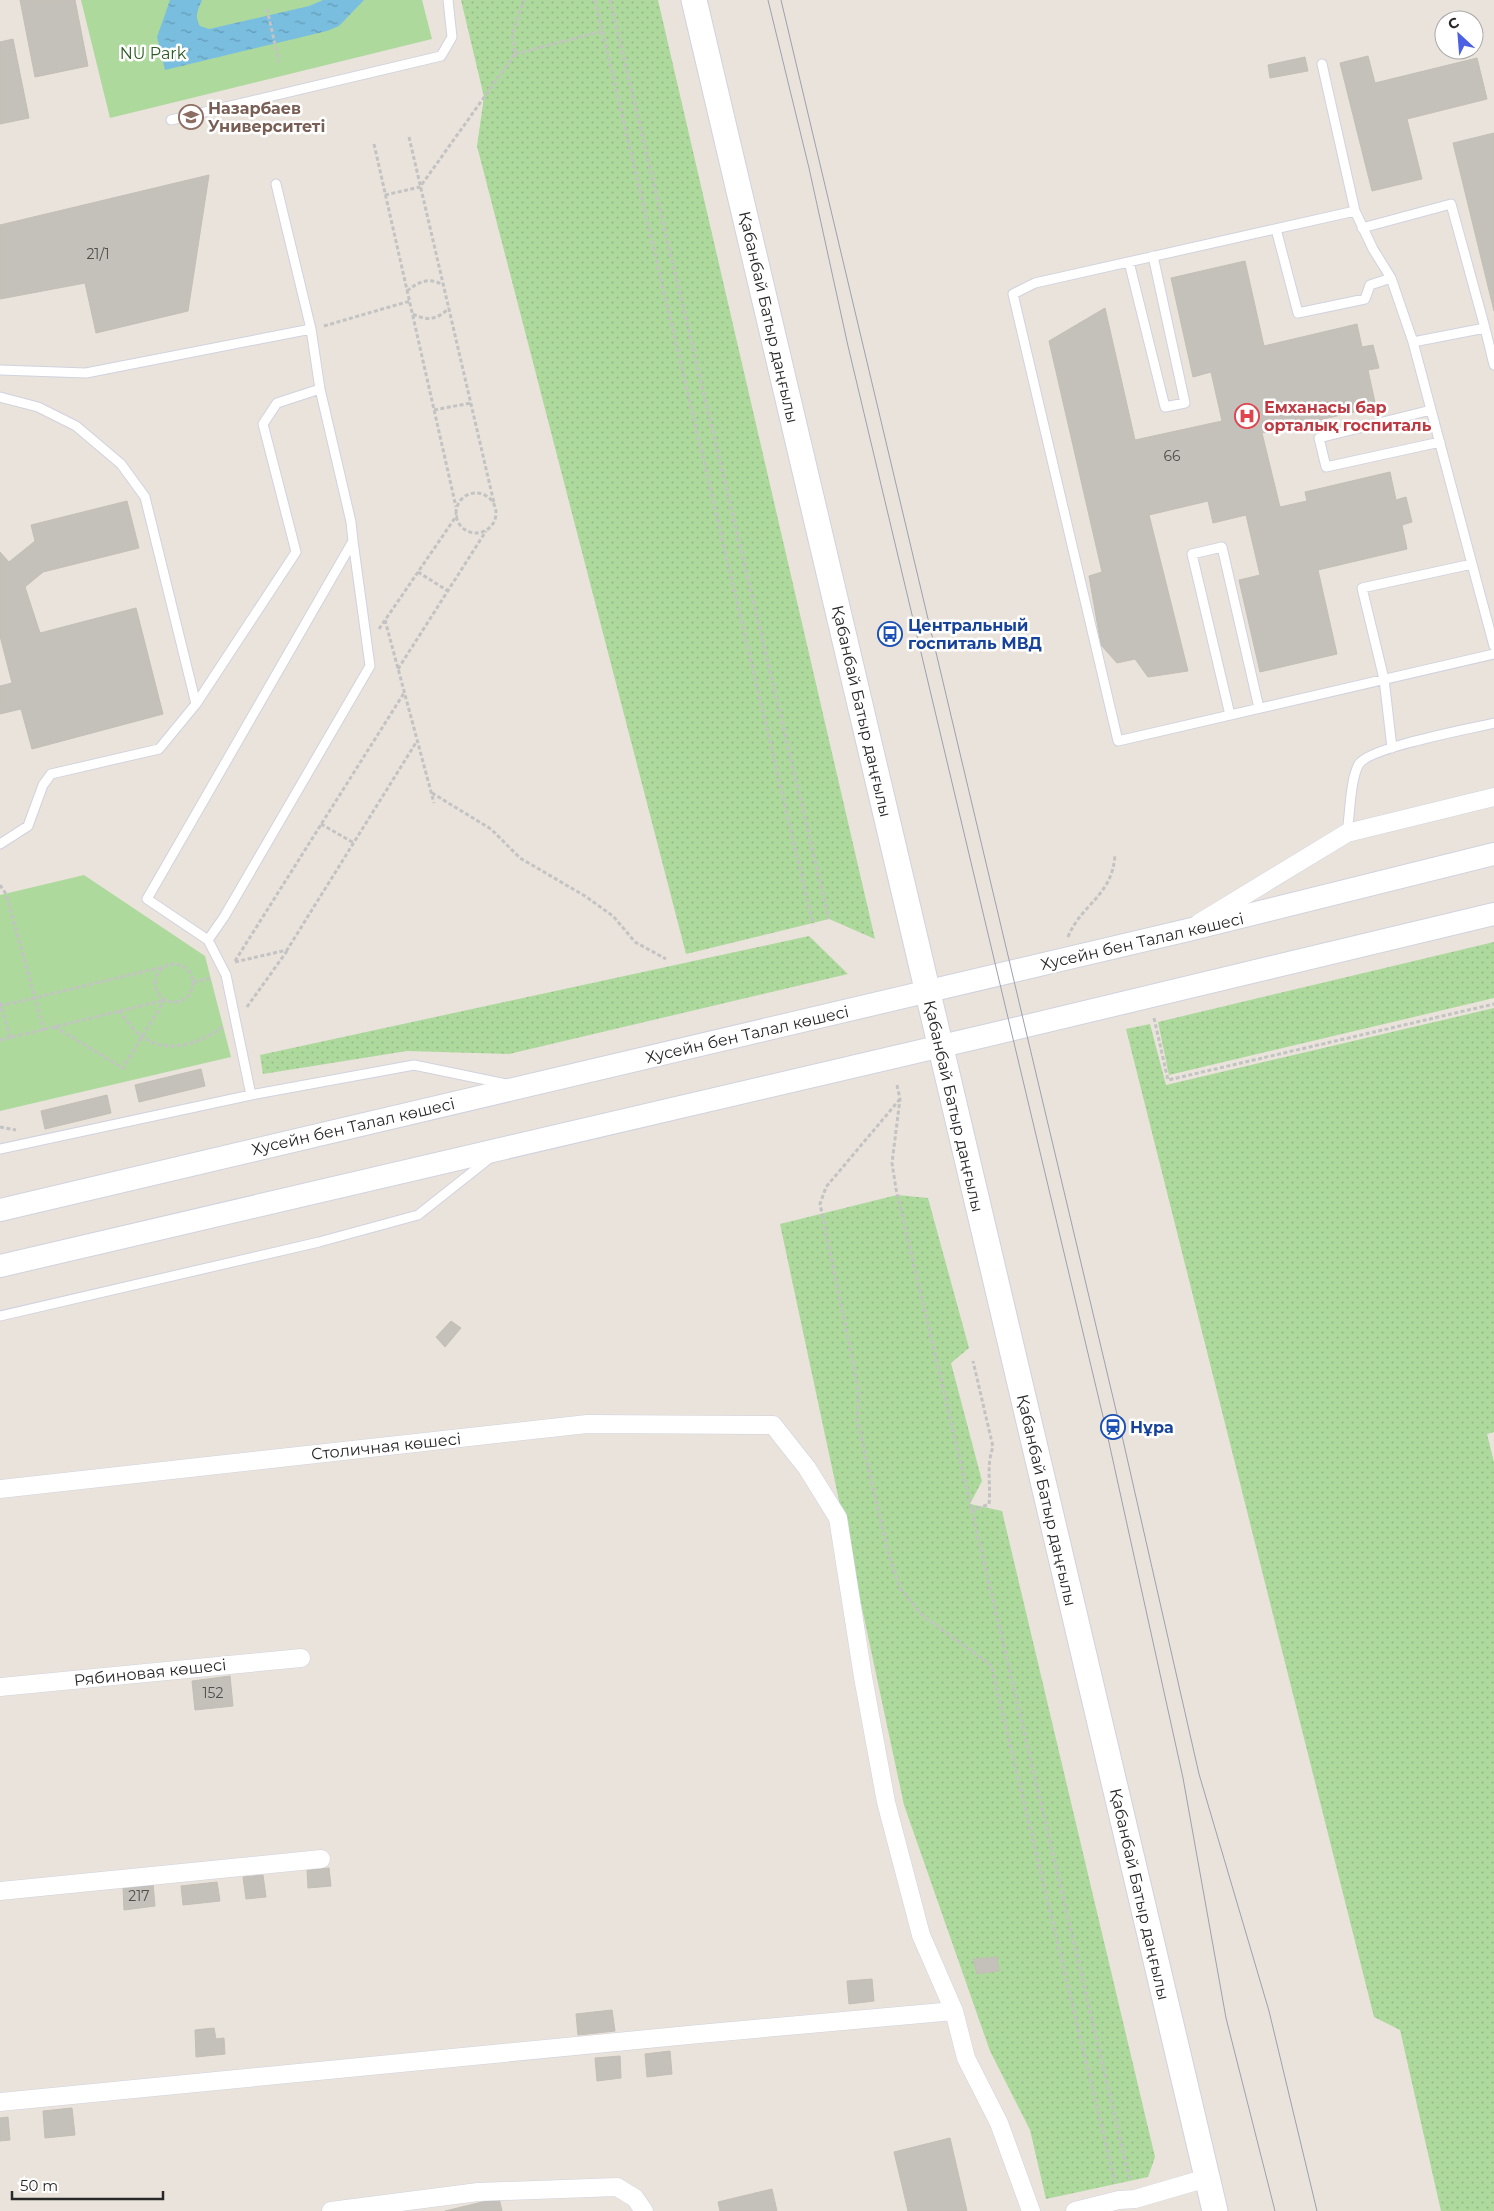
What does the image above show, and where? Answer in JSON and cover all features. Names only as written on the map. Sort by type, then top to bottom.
[{"type":"main road","name":"Қабанбай Батыр даңғылы","points":[[694,0],[1215,2211]]},
{"type":"street","points":[[1188,930],[1347,833],[1494,797]]},
{"type":"street","name":"Хусейн бен Талал көшесі","points":[[0,1210],[1188,930],[1494,854]]},
{"type":"street","points":[[0,1266],[1494,914]]},
{"type":"street","name":"Столичная көшесі","points":[[0,1489],[587,1424],[773,1425],[807,1468],[838,1518],[863,1677],[886,1802],[921,1935],[954,2011]]},
{"type":"street","name":"Рябиновая көшесі","points":[[0,1687],[301,1658]]},
{"type":"street","points":[[0,1891],[321,1859]]},
{"type":"street","points":[[0,2102],[954,2011],[966,2058],[999,2123],[1031,2211]]},
{"type":"street","points":[[1075,2211],[1127,2200],[1207,2178]]},
{"type":"street","points":[[331,2211],[478,2192],[617,2187],[635,2198],[644,2211]]},
{"type":"lane","points":[[171,120],[441,56],[452,36],[448,0]]},
{"type":"lane","points":[[1322,64],[1355,211],[1362,228],[1390,278],[1413,342],[1494,646]]},
{"type":"lane","points":[[208,940],[224,917],[370,666],[351,522],[320,389],[311,329],[276,184]]},
{"type":"lane","points":[[1362,228],[1451,204],[1494,365]]},
{"type":"lane","points":[[1355,211],[1034,283],[1013,294],[1118,741],[1494,654]]},
{"type":"lane","points":[[1276,229],[1298,313],[1365,299],[1370,285],[1390,278]]},
{"type":"lane","points":[[1129,262],[1166,407],[1185,403],[1152,256]]},
{"type":"lane","points":[[1413,342],[1485,328]]},
{"type":"lane","points":[[0,370],[86,373],[311,329]]},
{"type":"lane","points":[[0,844],[28,826],[43,784],[51,774],[160,749],[196,704],[296,552],[263,424],[277,402],[320,389]]},
{"type":"lane","points":[[0,397],[38,407],[76,426],[121,464],[145,497],[196,704]]},
{"type":"lane","points":[[1431,410],[1319,438],[1326,467],[1440,442]]},
{"type":"lane","points":[[251,1095],[226,975],[208,940],[147,899],[353,542]]},
{"type":"lane","points":[[1230,715],[1192,554],[1222,546],[1260,708]]},
{"type":"lane","points":[[1392,748],[1384,679],[1362,588],[1472,564]]},
{"type":"lane","points":[[1347,833],[1355,772],[1360,763],[1369,756],[1392,748],[1494,723]]},
{"type":"lane","points":[[0,1149],[251,1095],[414,1065],[521,1087]]},
{"type":"lane","points":[[0,1316],[319,1242],[418,1215],[503,1148]]},
{"type":"path","points":[[515,54],[512,35],[524,0]]},
{"type":"path","points":[[595,0],[814,924]]},
{"type":"path","points":[[610,0],[829,919]]},
{"type":"path","points":[[267,9],[280,62]]},
{"type":"path","points":[[385,195],[420,187],[515,54],[602,31]]},
{"type":"path","points":[[398,669],[496,519],[494,503],[409,137]]},
{"type":"path","points":[[374,144],[456,507],[458,523],[470,533],[486,532]]},
{"type":"path","points":[[408,291],[424,281],[435,280],[444,285]]},
{"type":"path","points":[[311,329],[410,302]]},
{"type":"path","points":[[412,314],[432,319],[441,315],[449,308]]},
{"type":"path","points":[[434,410],[471,403]]},
{"type":"path","points":[[456,507],[466,495],[482,493],[494,503]]},
{"type":"path","points":[[367,646],[457,515]]},
{"type":"path","points":[[418,572],[448,591]]},
{"type":"path","points":[[384,620],[434,803]]},
{"type":"path","points":[[226,975],[404,693]]},
{"type":"path","points":[[119,1012],[143,1037],[166,1046],[187,1044],[209,1037],[235,1019],[253,1001],[287,950],[418,741]]},
{"type":"path","points":[[432,793],[491,829],[520,858],[584,896],[613,916],[635,942],[666,959]]},
{"type":"path","points":[[322,824],[354,842]]},
{"type":"path","points":[[1058,960],[1073,924],[1095,902],[1114,871],[1116,854]]},
{"type":"path","points":[[0,885],[6,894],[44,1030]]},
{"type":"path","points":[[234,962],[287,950]]},
{"type":"path","points":[[0,1040],[10,1038],[44,1030],[119,1012],[165,1000],[178,1002],[189,994],[193,982],[188,970],[176,963],[0,1005],[10,1038]]},
{"type":"path","points":[[163,967],[155,977],[156,990],[165,1000]]},
{"type":"path","points":[[1149,996],[1168,1080],[1494,1004]]},
{"type":"path","points":[[54,1027],[123,1068],[165,1000]]},
{"type":"path","points":[[897,1085],[900,1099],[892,1163],[896,1189],[1127,2200]]},
{"type":"path","points":[[900,1099],[826,1186],[820,1204],[859,1392],[857,1419],[888,1552],[900,1588],[922,1615],[992,1665],[1127,2200]]},
{"type":"path","points":[[971,1511],[989,1504],[989,1459],[993,1447],[973,1361]]},
{"type":"green space","name":"NU Park","points":[[81,0],[422,0],[432,39],[110,118]]},
{"type":"green space","points":[[461,0],[658,0],[875,939],[829,919],[686,954],[477,146],[484,97]]},
{"type":"green space","points":[[84,875],[205,956],[231,1057],[0,1111],[0,895]]},
{"type":"green space","points":[[809,936],[848,974],[509,1054],[407,1051],[263,1074],[260,1055]]},
{"type":"green space","points":[[1494,942],[1494,998],[1169,1075],[1158,1022]]},
{"type":"green space","points":[[1494,1008],[1494,1432],[1487,1434],[1494,1462],[1494,2211],[1441,2211],[1400,2030],[1374,2017],[1126,1029],[1150,1024],[1166,1085]]},
{"type":"green space","points":[[897,1195],[928,1198],[969,1348],[951,1363],[982,1481],[970,1504],[1002,1511],[1155,2157],[1148,2177],[1046,2199],[1030,2130],[990,2051],[904,1805],[780,1224]]},
{"type":"water","points":[[170,0],[202,0],[197,13],[197,19],[200,26],[209,29],[309,6],[323,0],[364,0],[339,26],[327,31],[165,70],[157,37]]},
{"type":"building","points":[[20,0],[75,0],[88,66],[35,77]]},
{"type":"building","points":[[13,39],[29,118],[0,124],[0,42]]},
{"type":"building","points":[[1368,56],[1375,83],[1469,60],[1477,60],[1487,99],[1407,119],[1422,179],[1372,191],[1340,63]]},
{"type":"building","points":[[1305,57],[1308,71],[1270,78],[1268,65]]},
{"type":"building","points":[[1494,133],[1494,311],[1453,143]]},
{"type":"building","points":[[209,175],[188,311],[96,333],[85,283],[0,299],[0,225]]},
{"type":"building","points":[[1245,261],[1264,346],[1357,324],[1362,347],[1373,345],[1379,368],[1368,370],[1376,407],[1262,433],[1280,507],[1307,501],[1305,492],[1390,472],[1396,500],[1406,497],[1412,522],[1402,525],[1407,549],[1318,570],[1337,654],[1260,672],[1239,580],[1260,575],[1246,515],[1213,523],[1208,501],[1149,515],[1188,671],[1148,677],[1135,659],[1117,663],[1101,645],[1089,576],[1102,572],[1049,341],[1105,308],[1135,440],[1222,421],[1211,372],[1193,377],[1171,278]]},
{"type":"building","points":[[127,501],[139,548],[43,572],[25,587],[40,633],[136,608],[163,714],[32,749],[21,709],[0,714],[0,686],[12,683],[0,636],[0,552],[9,562],[35,541],[31,525]]},
{"type":"building","points":[[201,1069],[205,1086],[139,1102],[135,1085]]},
{"type":"building","points":[[107,1095],[111,1113],[45,1129],[41,1111]]},
{"type":"building","points":[[451,1321],[461,1328],[445,1347],[436,1337]]},
{"type":"building","points":[[230,1676],[233,1706],[195,1710],[192,1681]]},
{"type":"building","points":[[329,1868],[331,1886],[308,1888],[307,1870]]},
{"type":"building","points":[[263,1875],[266,1897],[246,1899],[243,1877]]},
{"type":"building","points":[[217,1882],[220,1901],[183,1905],[181,1886]]},
{"type":"building","points":[[153,1883],[155,1906],[124,1910],[123,1887]]},
{"type":"building","points":[[997,1957],[999,1971],[977,1974],[973,1959]]},
{"type":"building","points":[[872,1979],[874,2001],[849,2004],[847,1981]]},
{"type":"building","points":[[612,2010],[615,2031],[578,2035],[576,2014]]},
{"type":"building","points":[[214,2028],[216,2039],[224,2038],[225,2054],[196,2057],[195,2030]]},
{"type":"building","points":[[670,2051],[672,2074],[647,2077],[645,2054]]},
{"type":"building","points":[[620,2056],[621,2078],[597,2081],[595,2058]]},
{"type":"building","points":[[72,2108],[75,2135],[45,2138],[43,2111]]},
{"type":"building","points":[[8,2117],[10,2140],[0,2141],[0,2118]]},
{"type":"building","points":[[950,2138],[967,2211],[908,2211],[894,2152]]},
{"type":"building","points":[[772,2189],[777,2211],[720,2211],[718,2202]]},
{"type":"building","points":[[499,2198],[502,2211],[445,2211]]},
{"type":"tram line","points":[[768,0],[809,168],[848,346],[1106,1429],[1183,1778],[1226,2018],[1275,2211]]},
{"type":"tram line","points":[[781,0],[1120,1427],[1199,1774],[1269,2011],[1317,2211]]},
{"type":"place","name":"Назарбаев Университеті","points":[[191,117]]},
{"type":"place","name":"Емханасы бар орталық госпиталь","points":[[1247,416]]},
{"type":"place","name":"Центральный госпиталь МВД","points":[[890,634]]},
{"type":"place","name":"Нұра","points":[[1113,1427]]}]
